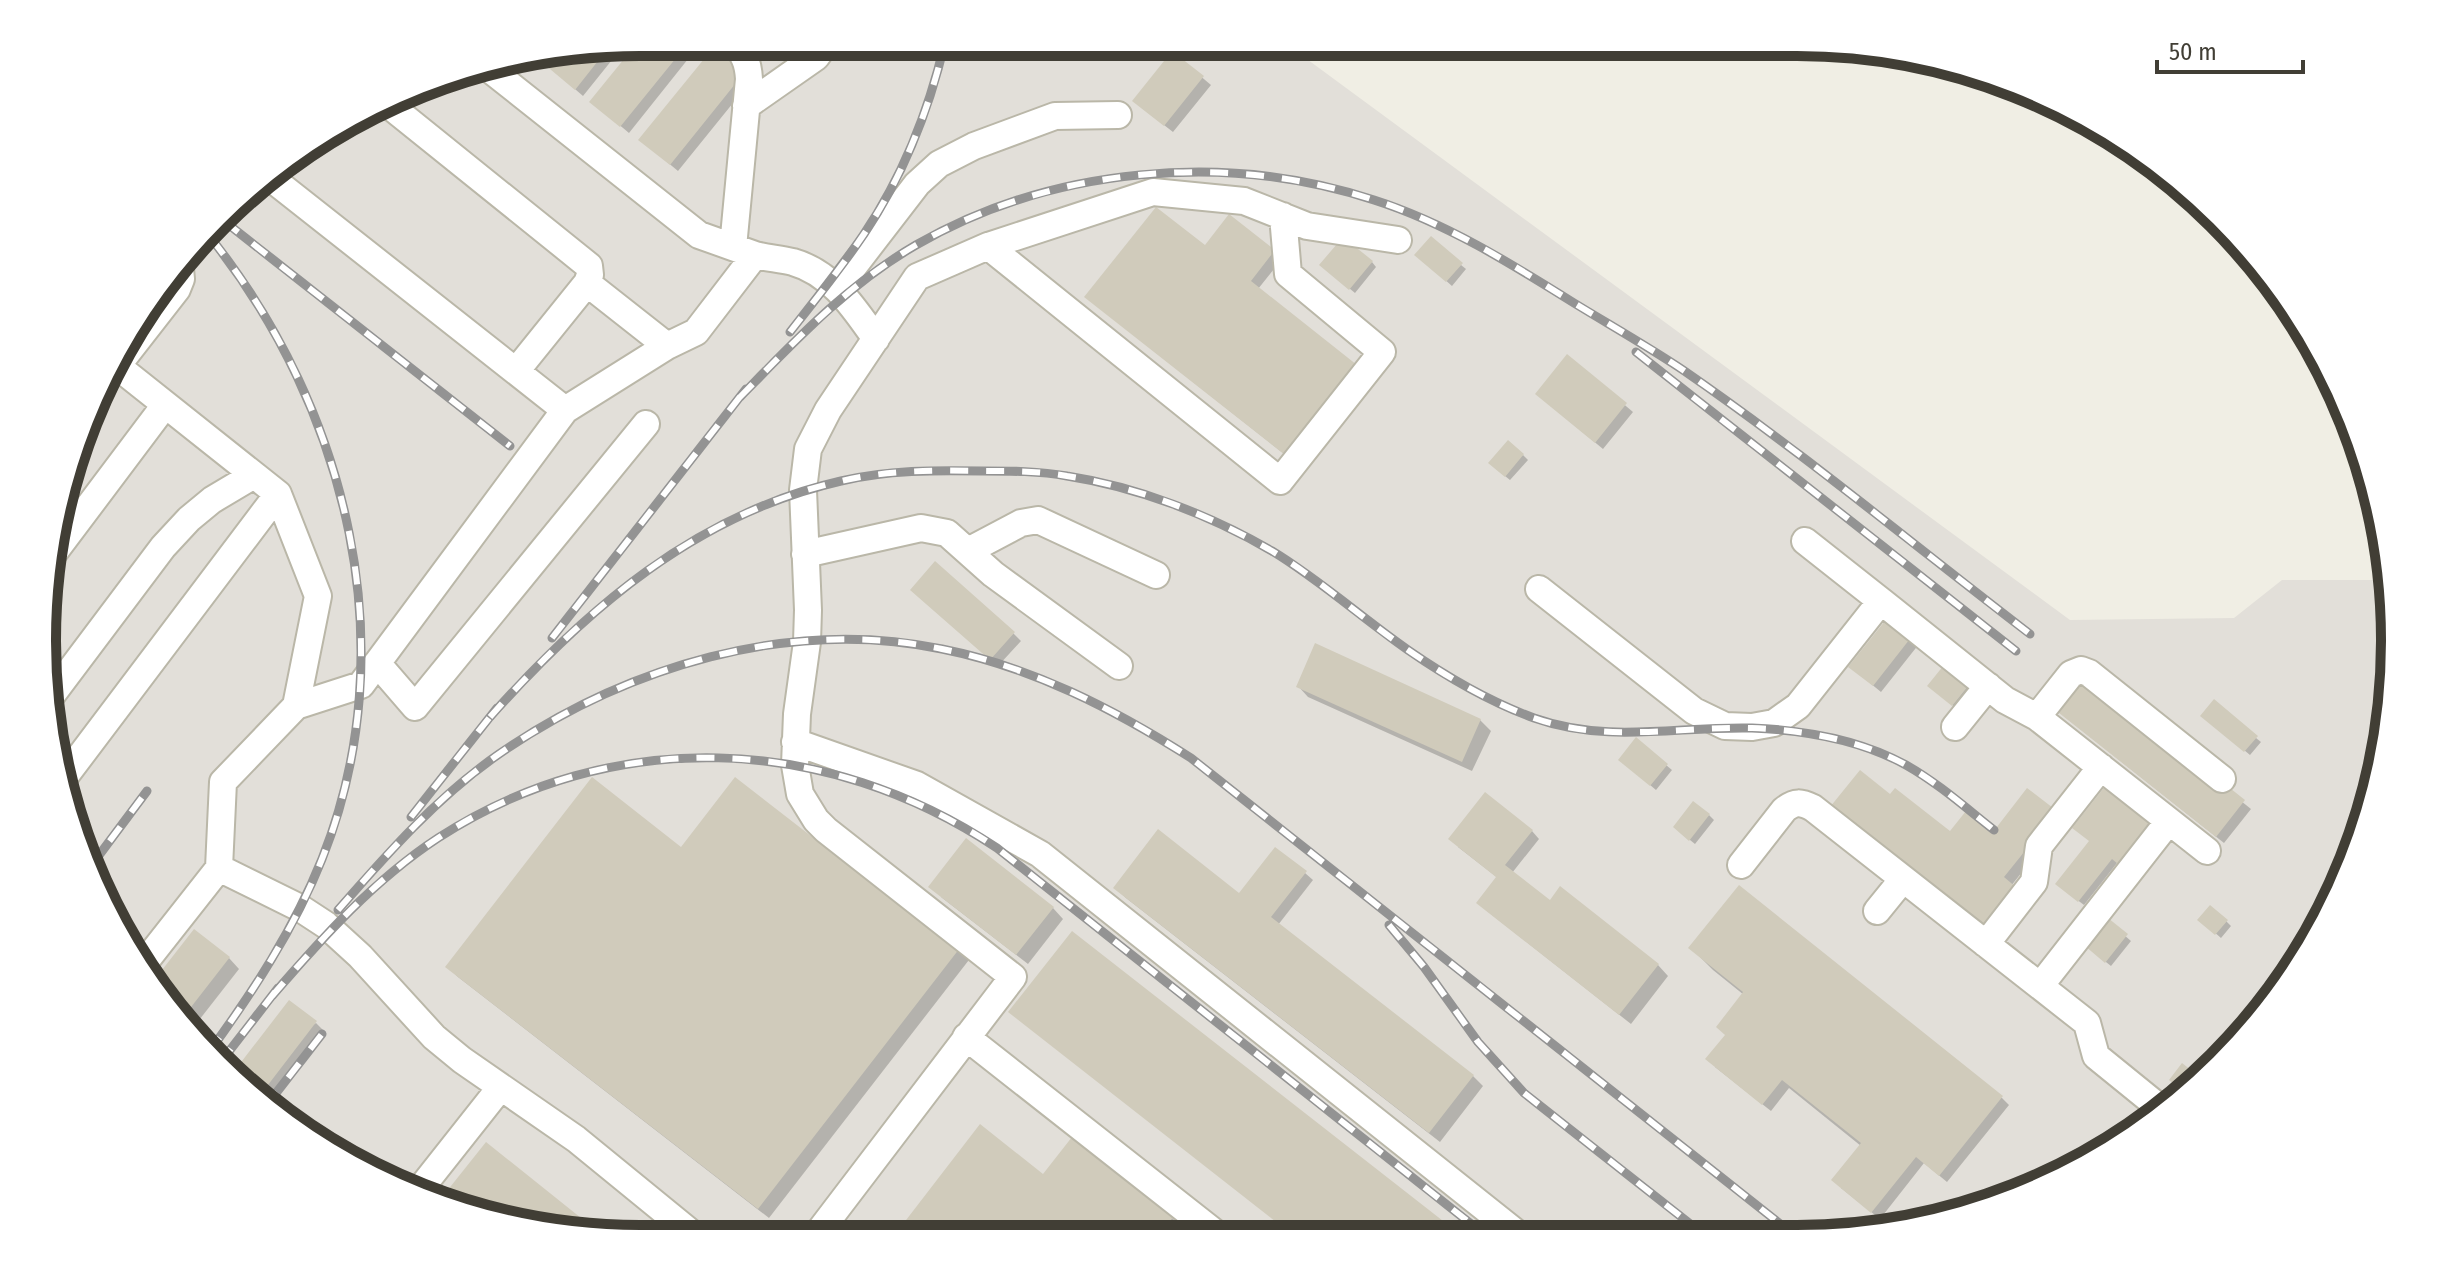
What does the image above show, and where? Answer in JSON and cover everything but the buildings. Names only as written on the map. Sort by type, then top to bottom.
[{"type":"street","points":[[149,956],[219,868],[223,782],[296,706],[361,685],[565,410],[667,346],[696,332],[744,251],[748,66],[744,56]]},
{"type":"street","points":[[746,106],[817,56]]},
{"type":"street","points":[[496,74],[699,235],[744,251],[795,262],[829,281],[876,339]]},
{"type":"street","points":[[395,110],[589,266],[587,283],[516,371]]},
{"type":"street","points":[[837,288],[917,184],[939,164],[974,146],[1055,116],[1118,115]]},
{"type":"street","points":[[277,183],[565,410]]},
{"type":"street","points":[[824,1225],[1013,977],[816,820],[800,794],[795,742],[807,642],[803,490],[808,449],[828,410],[917,277],[988,246],[1153,192],[1244,201],[1307,226],[1398,240]]},
{"type":"street","points":[[988,246],[1280,481],[1382,352],[1288,274],[1283,216]]},
{"type":"street","points":[[150,324],[180,281]]},
{"type":"street","points":[[587,283],[667,346]]},
{"type":"street","points":[[122,370],[278,494],[318,596],[296,706]]},
{"type":"street","points":[[65,538],[165,405]]},
{"type":"street","points":[[377,663],[415,707],[646,424]]},
{"type":"street","points":[[58,687],[180,528],[212,500],[254,475]]},
{"type":"street","points":[[70,769],[278,494]]},
{"type":"street","points":[[968,551],[1021,523],[1038,520],[1156,575]]},
{"type":"street","points":[[805,554],[921,528],[947,533],[993,574],[1119,666]]},
{"type":"street","points":[[1805,541],[2005,700],[2037,717],[2207,851]]},
{"type":"street","points":[[1539,589],[1694,711],[1725,726],[1752,727],[1774,723],[1798,706],[1881,601]]},
{"type":"street","points":[[2037,717],[2071,674],[2081,670],[2089,673],[2222,779]]},
{"type":"street","points":[[1955,727],[1988,686]]},
{"type":"street","points":[[795,742],[917,785],[1040,854],[1506,1225]]},
{"type":"street","points":[[1986,944],[2034,882],[2039,846],[2101,767]]},
{"type":"street","points":[[1741,865],[1784,810],[1793,803],[1801,802],[1813,808],[2087,1023],[2096,1056],[2154,1103]]},
{"type":"street","points":[[2040,986],[2169,821]]},
{"type":"street","points":[[219,868],[300,908],[326,925],[360,956],[434,1037],[500,1088],[576,1139],[681,1225]]},
{"type":"street","points":[[1877,911],[1903,879]]},
{"type":"street","points":[[966,1037],[1205,1225]]},
{"type":"street","points":[[424,1184],[500,1088]]},
{"type":"shaded area","points":[[1303,56],[2070,620],[2234,618],[2282,580],[2378,580],[2381,640],[2376,717],[2361,792],[2337,864],[2303,933],[2282,965],[2236,1026],[2210,1054],[2152,1104],[2089,1147],[2020,1181],[1948,1205],[1911,1214],[1835,1224],[640,1225],[602,1224],[526,1214],[453,1194],[417,1181],[348,1147],[285,1104],[227,1054],[177,996],[134,933],[100,864],[67,755],[57,679],[57,602],[61,564],[67,526],[87,453],[100,417],[134,348],[201,255],[255,201],[285,177],[348,134],[382,116],[417,100],[489,76],[526,67],[602,57]]},
{"type":"railway","points":[[790,332],[855,247],[891,189],[923,117],[941,56]]},
{"type":"railway","points":[[740,397],[844,296],[891,261],[968,219],[1024,198],[1081,184],[1140,175],[1200,172],[1259,175],[1317,185],[1401,209],[1452,232],[1656,352],[1771,433],[2030,634]]},
{"type":"railway","points":[[229,225],[510,446]]},
{"type":"railway","points":[[213,242],[258,305],[298,378],[328,454],[349,534],[360,615],[359,697],[347,779],[322,859],[272,959],[216,1042]]},
{"type":"railway","points":[[1636,352],[2016,651]]},
{"type":"railway","points":[[552,638],[746,389]]},
{"type":"railway","points":[[490,717],[565,639],[605,604],[647,571],[738,517],[788,496],[876,475],[930,471],[1036,472],[1120,487],[1173,504],[1224,526],[1290,562],[1438,670],[1485,697],[1534,718],[1562,726],[1616,732],[1752,728],[1831,738],[1870,749],[1906,765],[1994,830]]},
{"type":"railway","points":[[338,910],[414,827],[476,771],[548,723],[600,696],[654,674],[710,657],[768,645],[826,640],[884,641],[942,649],[1040,678],[1102,707],[1191,758],[1782,1225]]},
{"type":"railway","points":[[411,817],[497,708]]},
{"type":"railway","points":[[272,996],[330,932],[392,872],[438,838],[505,801],[575,776],[646,761],[719,758],[791,765],[862,782],[931,810],[997,848],[1472,1225]]},
{"type":"railway","points":[[98,857],[147,791]]},
{"type":"railway","points":[[1389,925],[1424,967],[1478,1042],[1524,1093],[1692,1225]]},
{"type":"railway","points":[[227,1054],[278,988]]},
{"type":"railway","points":[[274,1095],[322,1034]]}]
